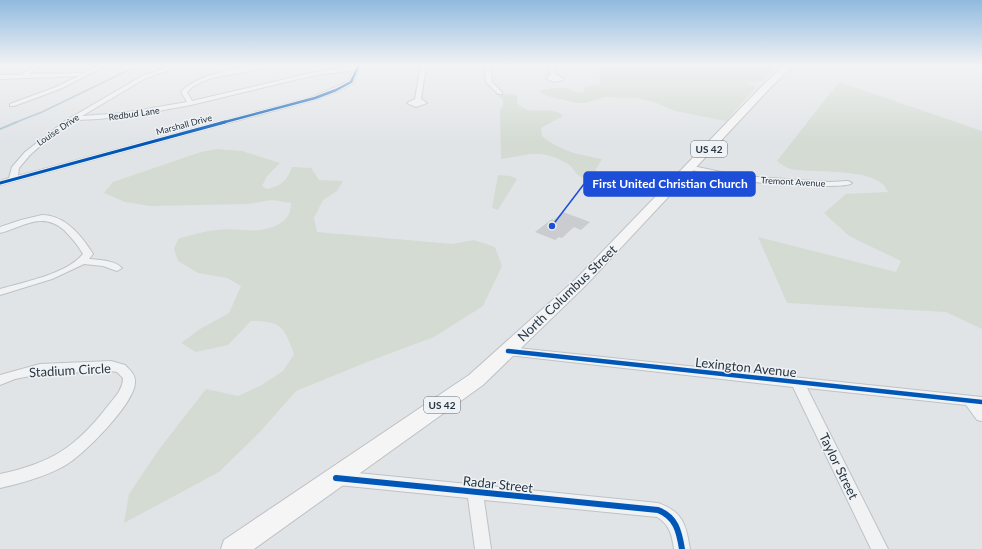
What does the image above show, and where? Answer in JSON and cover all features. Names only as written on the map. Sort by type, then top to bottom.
[{"type":"main road","name":"US 42","points":[[692,167],[763,91]]},
{"type":"main road","name":"North Columbus Street","points":[[232,549],[419,421],[470,384],[508,351],[579,284],[692,167]]},
{"type":"street","points":[[12,105],[51,91]]},
{"type":"street","name":"Louise Drive","points":[[13,179],[12,173],[17,165],[31,149],[48,135],[121,91]]},
{"type":"street","points":[[185,91],[184,92],[191,103]]},
{"type":"street","name":"Redbud Lane","points":[[74,118],[132,115],[242,91]]},
{"type":"street","name":"Marshall Drive","points":[[0,182],[315,98],[335,91]]},
{"type":"street","points":[[418,100],[420,91]]},
{"type":"street","name":"Tremont Avenue","points":[[692,167],[740,178],[830,184],[848,183]]},
{"type":"street","points":[[0,230],[41,218],[50,218],[76,236],[88,254],[83,261],[68,270],[0,292]]},
{"type":"street","points":[[83,261],[105,263],[117,268]]},
{"type":"street","name":"Lexington Avenue","points":[[508,351],[976,401]]},
{"type":"street","name":"Stadium Circle","points":[[0,380],[13,375],[40,369],[106,366],[121,368],[126,372],[129,378],[129,386],[125,394],[90,438],[78,449],[48,468],[30,475],[0,481]]},
{"type":"street","name":"Taylor Street","points":[[798,383],[880,549]]},
{"type":"street","points":[[976,401],[982,416]]},
{"type":"street","name":"Radar Street","points":[[336,478],[658,510],[664,512],[675,522],[682,549]]},
{"type":"street","points":[[475,492],[483,549]]},
{"type":"shaded area","points":[[539,91],[573,91],[583,93],[584,91],[753,91],[726,121],[676,111],[654,102],[636,98],[604,97],[586,103],[577,103],[547,96]]},
{"type":"shaded area","points":[[832,91],[864,91],[982,131],[982,329],[946,312],[787,303],[758,237],[896,272],[901,261],[849,236],[824,213],[846,194],[888,192],[882,184],[872,178],[859,175],[791,169],[785,167],[777,161]]},
{"type":"shaded area","points":[[506,94],[517,95],[517,103],[525,109],[535,111],[555,111],[563,116],[541,128],[542,136],[563,149],[602,159],[596,169],[595,175],[587,179],[579,176],[568,164],[559,159],[542,154],[501,159],[500,110],[503,105],[503,100],[498,96]]},
{"type":"shaded area","points":[[217,149],[242,151],[280,163],[267,176],[262,186],[267,189],[283,182],[288,176],[292,167],[311,168],[319,180],[343,181],[337,191],[323,200],[314,218],[317,232],[452,244],[474,240],[495,247],[502,266],[483,306],[434,337],[296,391],[260,432],[219,472],[124,523],[129,494],[160,448],[206,389],[238,396],[260,386],[283,371],[294,354],[287,337],[280,327],[276,324],[261,321],[251,321],[228,345],[196,352],[181,343],[200,329],[229,313],[241,286],[227,278],[198,273],[178,261],[174,249],[178,239],[202,232],[225,229],[260,230],[275,226],[287,217],[290,211],[291,203],[272,200],[248,204],[150,206],[125,202],[104,193],[113,182],[201,152]]},
{"type":"shaded area","points":[[498,175],[510,176],[517,179],[498,210],[492,208]]},
{"type":"building","points":[[563,212],[590,222],[581,230],[574,227],[562,238],[559,237],[555,240],[535,232],[552,219],[554,220]]},
{"type":"waterway","points":[[14,123],[42,112],[86,91]]},
{"type":"waterway","points":[[0,129],[17,122]]},
{"type":"cycle path","points":[[0,183],[315,98],[334,91]]},
{"type":"cycle path","points":[[508,351],[982,402]]},
{"type":"cycle path","points":[[336,478],[658,510],[673,520],[680,536],[682,549]]},
{"type":"place","name":"First United Christian Church","points":[[552,226]]}]
